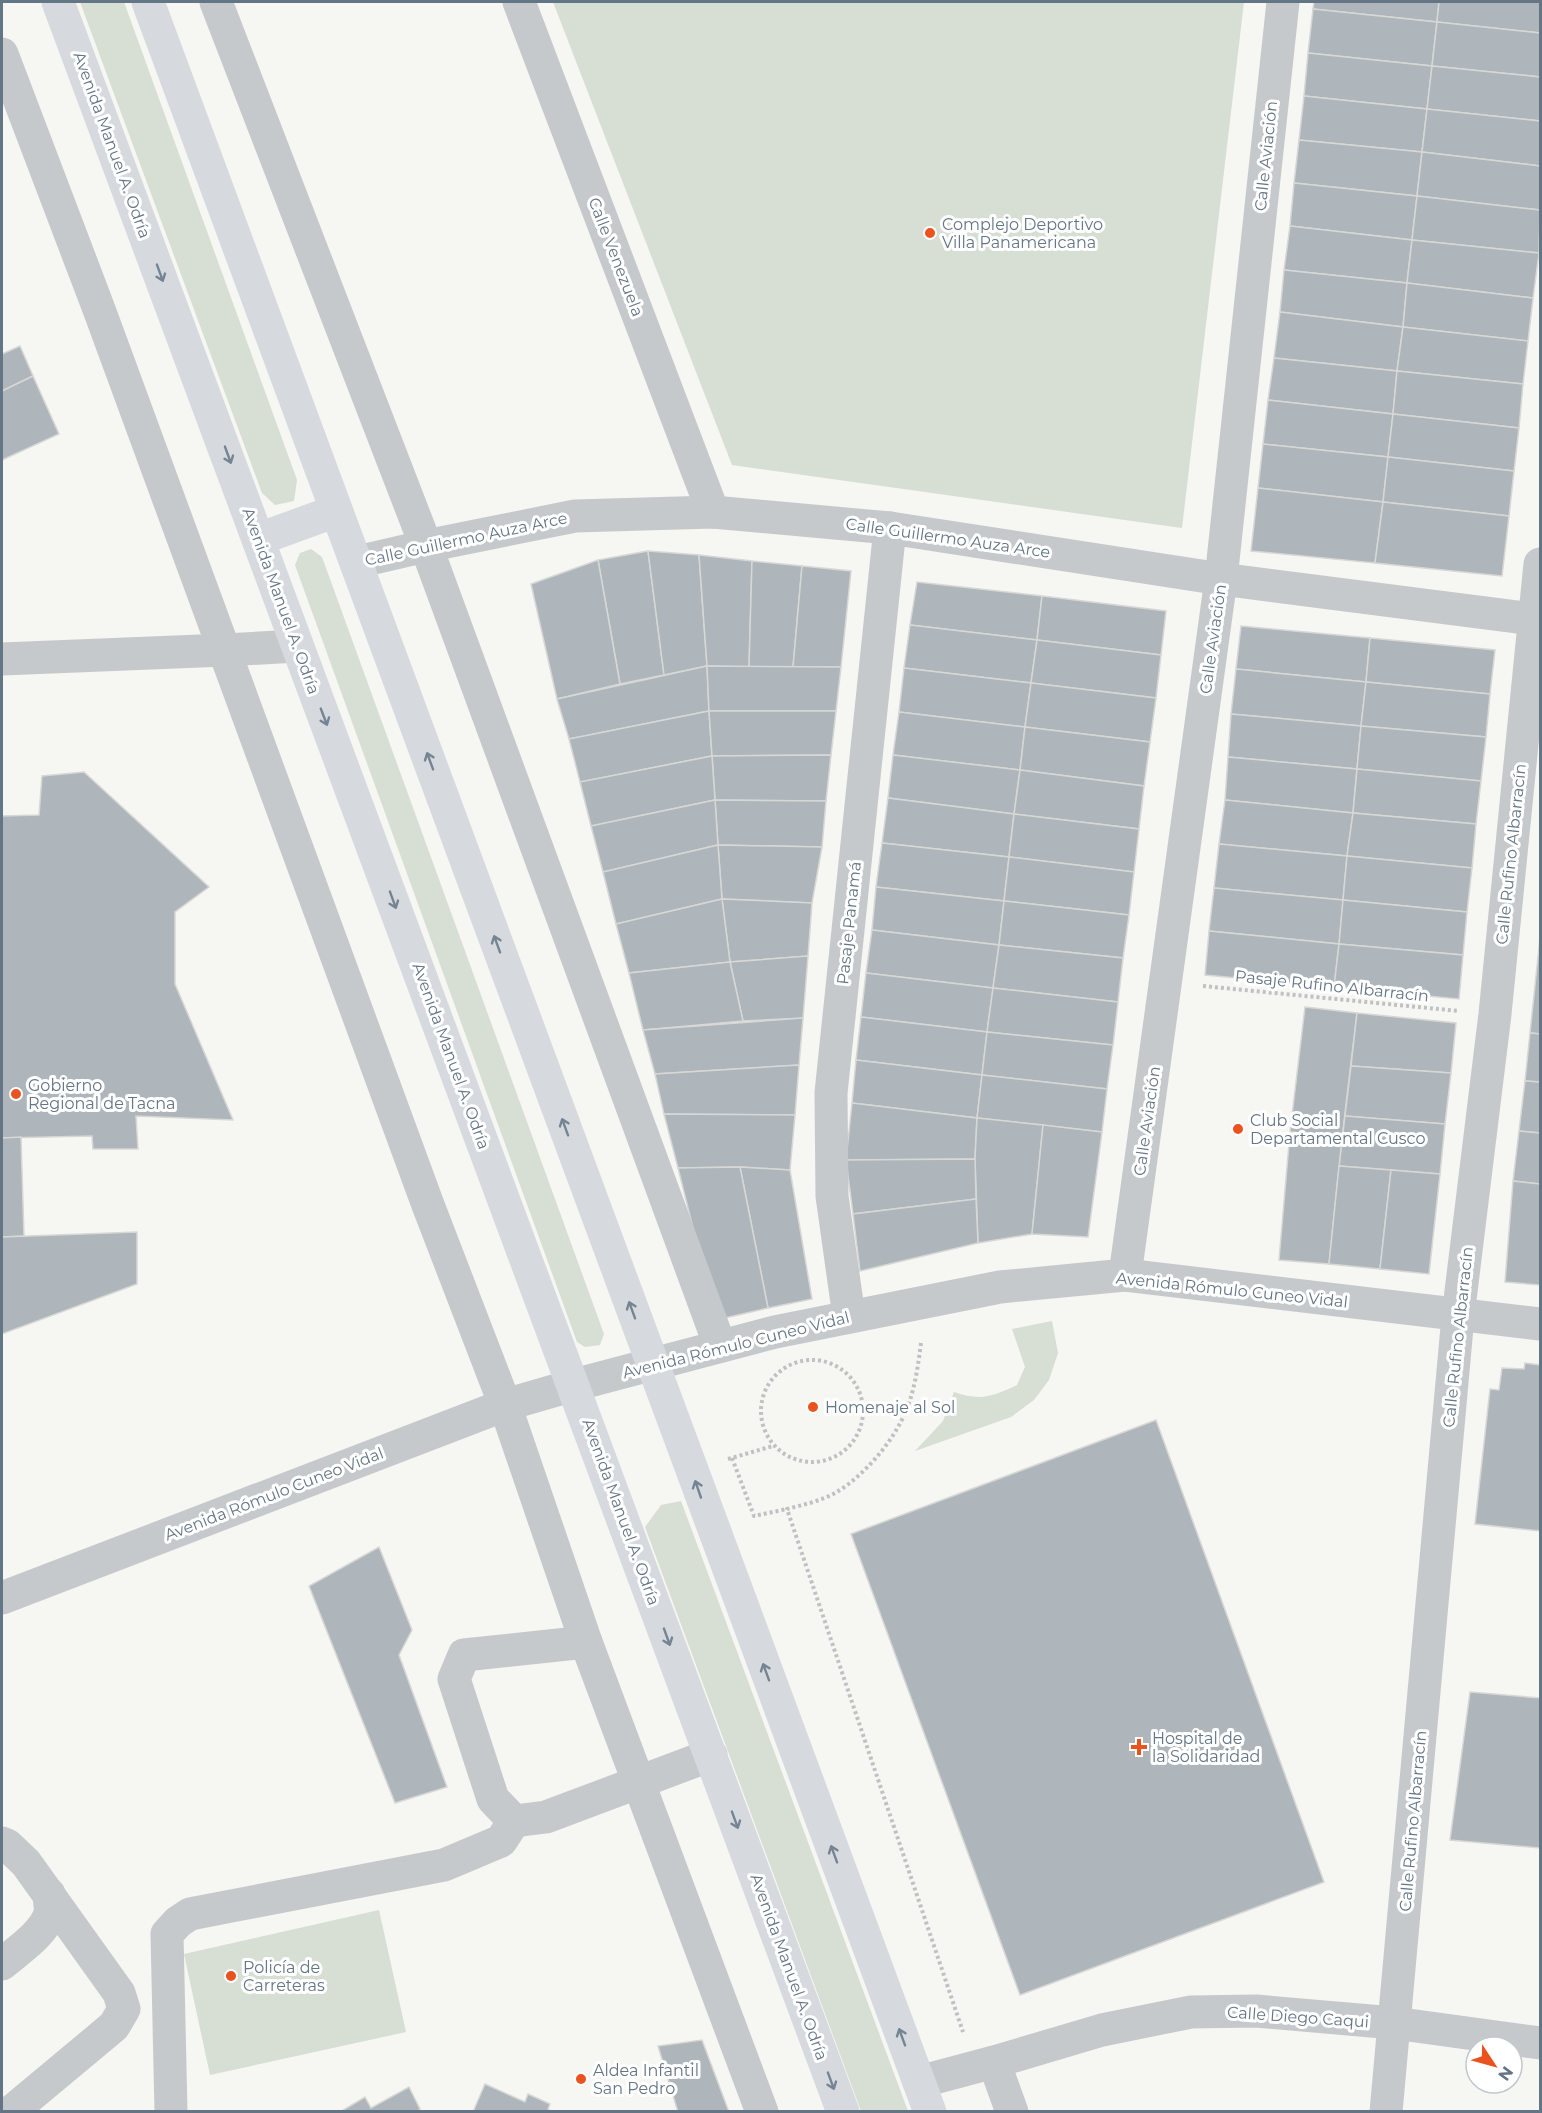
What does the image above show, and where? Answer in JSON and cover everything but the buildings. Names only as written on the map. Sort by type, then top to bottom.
[{"type":"highway","name":"Avenida Manuel A. Odría","points":[[58,2],[843,2112]]},
{"type":"highway","points":[[148,2],[925,2097]]},
{"type":"highway","points":[[259,539],[336,511]]},
{"type":"street","points":[[216,2],[426,546],[720,1346]]},
{"type":"street","name":"Calle Venezuela","points":[[519,2],[713,512]]},
{"type":"street","name":"Calle Aviación","points":[[1125,1275],[1221,579],[1283,2]]},
{"type":"street","points":[[2,54],[225,650],[428,1205],[506,1405],[586,1642],[762,2112]]},
{"type":"street","name":"Calle Guillermo Auza Arce","points":[[357,562],[575,516],[713,512],[890,528],[1221,579],[1537,619]]},
{"type":"street","name":"Pasaje Panamá","points":[[849,1317],[832,1196],[831,1093],[890,528]]},
{"type":"street","name":"Calle Rufino Albarracín","points":[[1386,2112],[1458,1316],[1495,1014],[1537,619],[1540,564]]},
{"type":"street","points":[[2,659],[297,645]]},
{"type":"street","name":"Avenida Rómulo Cuneo Vidal","points":[[2,1598],[506,1405],[775,1332],[1000,1287],[1125,1275],[1540,1324]]},
{"type":"street","points":[[514,1821],[493,1799],[454,1679],[464,1655],[586,1642]]},
{"type":"street","points":[[171,2112],[167,1934],[178,1922],[190,1914],[444,1865],[501,1841],[514,1821],[546,1817],[711,1755]]},
{"type":"street","points":[[2,1843],[26,1863],[49,1894],[119,1993],[124,2009],[170,2041]]},
{"type":"street","points":[[2,1964],[32,1939],[45,1924],[51,1912],[49,1894]]},
{"type":"street","points":[[32,1939],[62,1932],[81,1939]]},
{"type":"street","points":[[11,2112],[114,2026],[124,2009]]},
{"type":"street","name":"Calle Diego Caqui","points":[[925,2097],[985,2065],[1102,2030],[1191,2013],[1256,2011],[1394,2023],[1540,2043]]},
{"type":"street","points":[[985,2065],[1012,2112]]},
{"type":"path","name":"Pasaje Rufino Albarracín","points":[[1166,982],[1495,1014]]},
{"type":"path","points":[[732,1458],[754,1516],[787,1509],[832,1495],[859,1478],[885,1446],[906,1411],[918,1373],[921,1343]]},
{"type":"path","points":[[815,1359],[831,1363],[846,1371],[856,1384],[862,1399],[864,1415],[860,1431],[851,1445],[838,1455],[822,1461],[804,1462],[787,1457],[773,1446],[764,1430],[760,1414],[763,1396],[771,1380],[784,1368],[799,1361],[815,1359]]},
{"type":"path","points":[[787,1509],[985,2065]]},
{"type":"shaded area","points":[[80,2],[124,2],[297,480],[294,501],[275,505],[262,493]]},
{"type":"shaded area","name":"Complejo Deportivo Villa Panamericana","points":[[553,2],[1244,2],[1182,528],[732,465]]},
{"type":"shaded area","points":[[311,549],[322,557],[604,1334],[600,1345],[585,1347],[577,1342],[295,565],[300,553]]},
{"type":"shaded area","points":[[1052,1321],[1058,1353],[1049,1380],[1034,1400],[1011,1417],[915,1451],[943,1421],[954,1392],[979,1397],[1017,1385],[1025,1367],[1012,1329]]},
{"type":"shaded area","points":[[681,1501],[908,2111],[861,2111],[645,1527],[661,1505]]},
{"type":"shaded area","points":[[379,1910],[406,2032],[210,2075],[184,1954]]},
{"type":"place","name":"Complejo Deportivo Villa Panamericana","points":[[930,233]]},
{"type":"place","name":"Gobierno Regional de Tacna","points":[[16,1094]]},
{"type":"place","name":"Club Social Departamental Cusco","points":[[1238,1129]]},
{"type":"place","name":"Homenaje al Sol","points":[[813,1407]]},
{"type":"place","name":"Hospital de la Solidaridad","points":[[1139,1747]]},
{"type":"place","name":"Policía de Carreteras","points":[[231,1976]]},
{"type":"place","name":"Aldea Infantil San Pedro","points":[[581,2079]]}]
